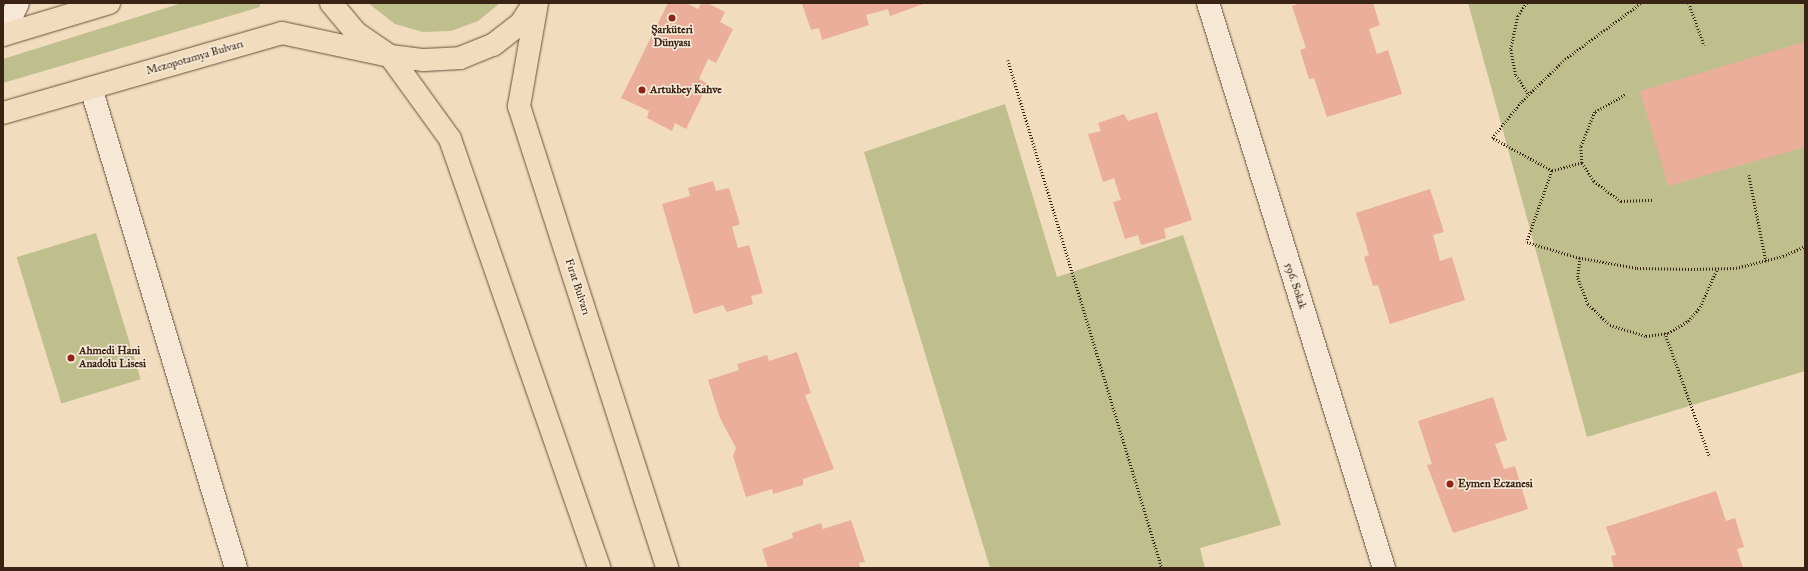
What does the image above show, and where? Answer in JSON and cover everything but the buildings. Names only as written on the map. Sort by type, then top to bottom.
[{"type":"main road","points":[[3,35],[109,3]]},
{"type":"main road","points":[[331,3],[355,32],[390,56],[450,139],[599,568]]},
{"type":"main road","name":"Mezopotamya Bulvarı","points":[[3,113],[282,33],[390,56],[424,60],[460,58],[493,45],[521,23],[534,3]]},
{"type":"main road","name":"Fırat Bulvarı","points":[[537,3],[519,106],[667,568]]},
{"type":"street","points":[[3,35],[18,3]]},
{"type":"street","name":"596. Sokak","points":[[1208,3],[1384,568]]},
{"type":"street","points":[[91,88],[236,568]]},
{"type":"path","points":[[1527,3],[1518,16],[1510,50],[1516,75],[1529,94]]},
{"type":"path","points":[[1582,163],[1552,171],[1492,138],[1529,94],[1565,59],[1636,4],[1641,3]]},
{"type":"path","points":[[1689,3],[1704,45]]},
{"type":"path","points":[[1008,60],[1162,568]]},
{"type":"path","points":[[1625,95],[1595,112],[1581,147],[1582,163],[1594,181],[1621,202],[1654,200]]},
{"type":"path","points":[[1552,171],[1527,242],[1580,258],[1637,268],[1717,269],[1766,260],[1805,246]]},
{"type":"path","points":[[1749,175],[1766,260]]},
{"type":"path","points":[[1580,258],[1578,278],[1588,304],[1610,325],[1646,336],[1665,333],[1688,321],[1700,307],[1717,269]]},
{"type":"path","points":[[1665,333],[1710,457]]},
{"type":"green space","points":[[182,3],[260,3],[260,7],[3,83],[3,59]]},
{"type":"green space","points":[[368,3],[500,3],[478,21],[451,31],[423,32],[395,24]]},
{"type":"green space","points":[[1468,3],[1805,3],[1805,371],[1587,437]]},
{"type":"green space","points":[[1005,104],[1057,277],[1183,235],[1281,525],[1200,548],[1205,568],[990,568],[864,152]]},
{"type":"green space","points":[[96,233],[141,379],[61,404],[17,257]]},
{"type":"place","name":"Şarküteri Dünyası","points":[[672,18]]},
{"type":"place","name":"Artukbey Kahve","points":[[642,90]]},
{"type":"place","name":"Ahmedi Hani Anadolu Lisesi","points":[[71,358]]},
{"type":"place","name":"Eymen Eczanesi","points":[[1450,484]]}]
